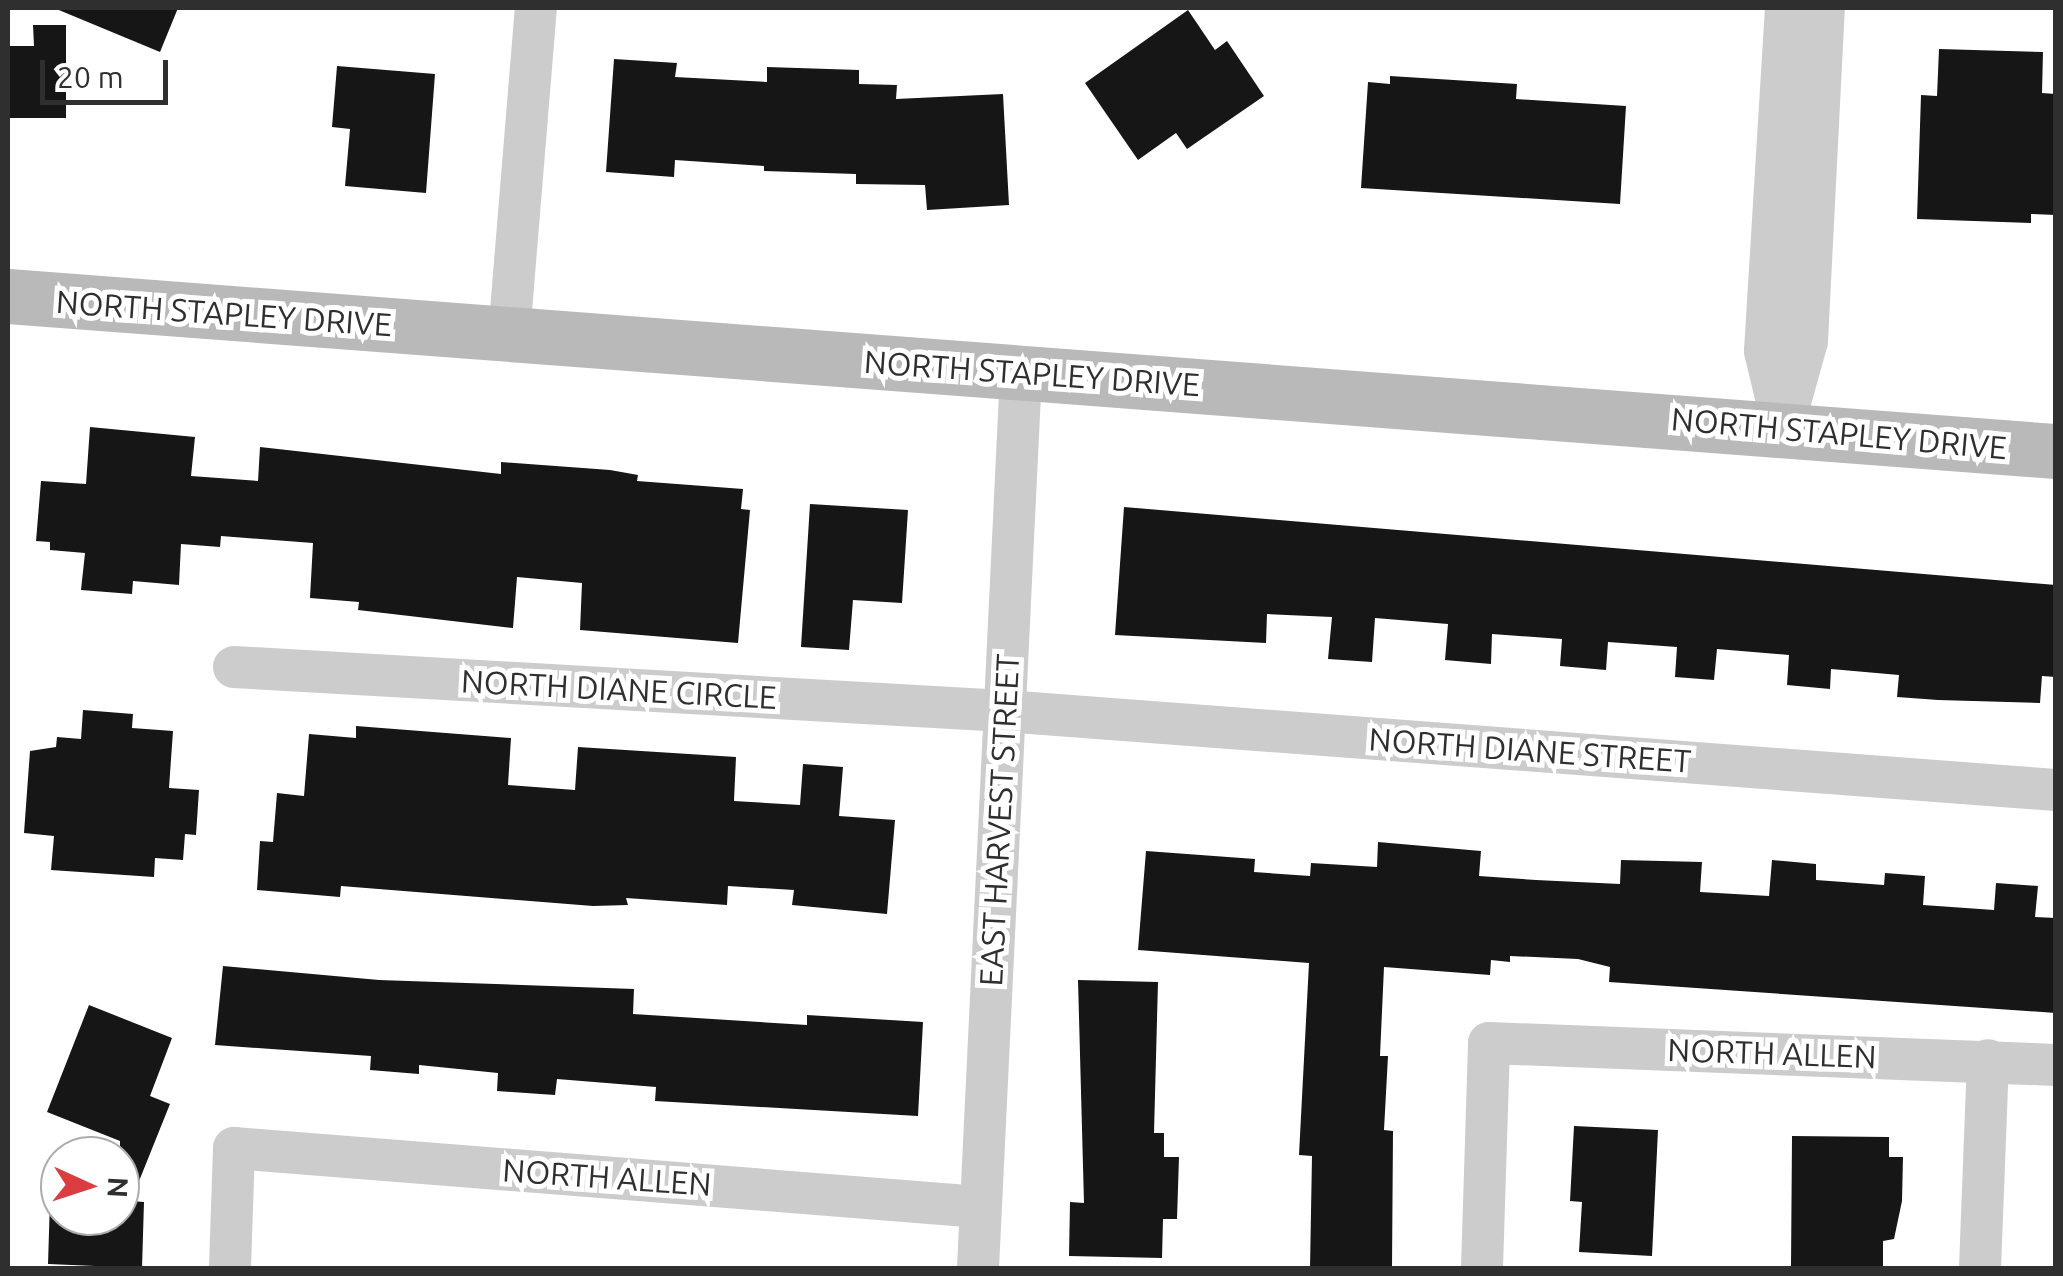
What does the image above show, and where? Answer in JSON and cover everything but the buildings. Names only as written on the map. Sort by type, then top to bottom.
[{"type":"main road","name":"NORTH STAPLEY DRIVE","points":[[8,296],[1783,427],[2056,451]]},
{"type":"street","points":[[509,335],[536,8]]},
{"type":"street","points":[[1783,427],[1765,351],[1786,8]]},
{"type":"street","points":[[1783,427],[1806,341],[1824,8]]},
{"type":"street","name":"EAST HARVEST STREET","points":[[978,1268],[1021,372]]},
{"type":"street","name":"NORTH DIANE CIRCLE","points":[[234,667],[1005,711]]},
{"type":"street","name":"NORTH DIANE STREET","points":[[1005,711],[2056,790]]},
{"type":"street","name":"NORTH ALLEN","points":[[1482,1268],[1489,1043],[2056,1065]]},
{"type":"street","points":[[1980,1268],[1988,1060]]},
{"type":"street","name":"NORTH ALLEN","points":[[230,1268],[234,1148],[980,1207]]}]
